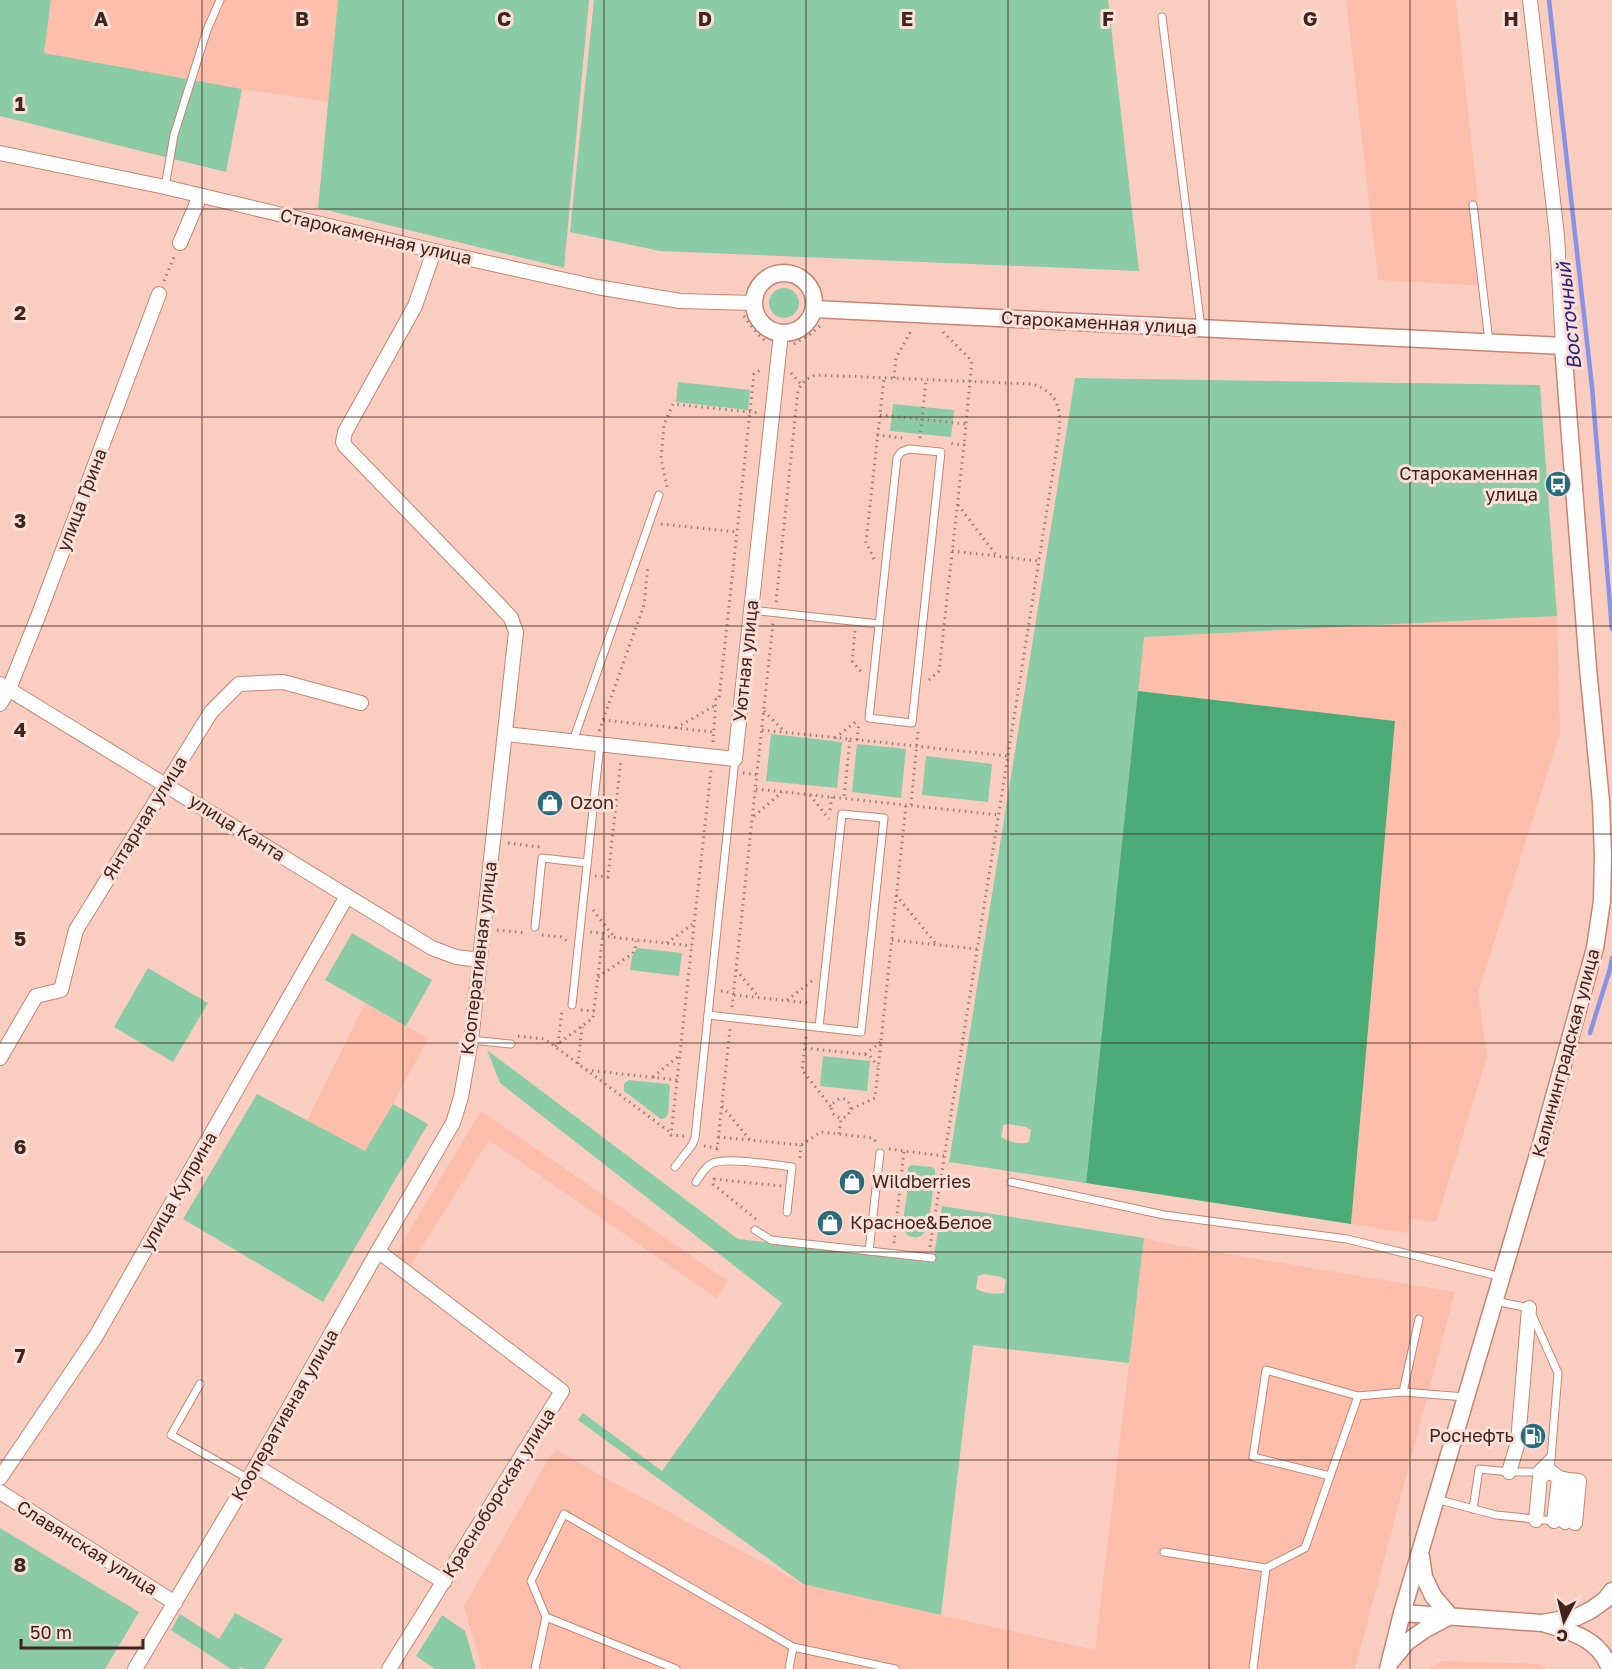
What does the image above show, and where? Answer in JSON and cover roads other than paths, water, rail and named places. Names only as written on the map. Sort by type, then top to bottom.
[{"type":"street","points":[[1530,0],[1557,236],[1563,346]]},
{"type":"street","name":"Старокаменная улица","points":[[0,153],[165,187],[434,251],[618,291],[680,301],[754,303]]},
{"type":"street","points":[[180,243],[200,196]]},
{"type":"street","name":"Кооперативная улица","points":[[135,1669],[249,1479],[453,1123],[461,1097],[471,1040],[516,632],[511,618],[343,442],[345,432],[415,306],[434,251]]},
{"type":"street","points":[[785,273],[796,276],[806,283],[812,293],[814,309],[809,321],[800,329],[781,333],[772,331],[762,324],[756,314],[754,303],[757,291],[764,281],[773,275],[785,273]]},
{"type":"street","name":"улица Грина","points":[[0,704],[4,687],[39,614],[159,294]]},
{"type":"street","name":"Старокаменная улица","points":[[814,309],[1563,346]]},
{"type":"street","name":"Уютная улица","points":[[735,759],[781,333]]},
{"type":"street","name":"Калининградская улица","points":[[1389,1666],[1402,1613],[1541,1144],[1595,948],[1602,901],[1601,802],[1587,657],[1563,346]]},
{"type":"street","name":"Янтарная улица","points":[[0,1058],[36,996],[61,990],[76,930],[211,712],[239,684],[283,682],[361,703]]},
{"type":"street","name":"улица Канта","points":[[4,687],[432,948],[456,957],[480,960]]},
{"type":"street","points":[[505,734],[735,759]]},
{"type":"street","name":"улица Куприна","points":[[0,1478],[96,1336],[347,896]]},
{"type":"street","name":"Красноборская улица","points":[[378,1251],[562,1391],[390,1669]]},
{"type":"street","points":[[1509,1472],[1518,1442],[1529,1308]]},
{"type":"street","points":[[256,1466],[444,1582]]},
{"type":"street","points":[[1559,1476],[1555,1521],[1540,1477],[1559,1476]]},
{"type":"street","name":"Славянская улица","points":[[0,1492],[175,1603]]},
{"type":"street","points":[[1420,1553],[1424,1576],[1433,1596],[1450,1616]]},
{"type":"street","points":[[1542,1623],[1577,1617],[1591,1610],[1612,1592]]},
{"type":"street","points":[[1402,1613],[1542,1623],[1577,1634],[1597,1646],[1610,1669]]},
{"type":"street","points":[[1389,1666],[1407,1642],[1450,1616]]},
{"type":"lane","points":[[165,187],[174,135],[207,30],[220,0]]},
{"type":"lane","points":[[1162,17],[1201,328]]},
{"type":"lane","points":[[1473,206],[1489,342]]},
{"type":"lane","points":[[909,449],[941,452],[912,723],[869,718],[879,624],[897,458],[901,452],[909,449]]},
{"type":"lane","points":[[573,741],[659,495]]},
{"type":"lane","points":[[751,610],[879,624]]},
{"type":"lane","points":[[572,1005],[598,744]]},
{"type":"lane","points":[[675,1167],[692,1145],[694,1138],[735,759]]},
{"type":"lane","points":[[708,1015],[861,1032],[884,818],[842,814],[819,1027]]},
{"type":"lane","points":[[535,927],[542,858],[587,863]]},
{"type":"lane","points":[[471,1040],[511,1044]]},
{"type":"lane","points":[[869,1251],[880,1153]]},
{"type":"lane","points":[[696,1182],[709,1164],[728,1160],[792,1167],[787,1212]]},
{"type":"lane","points":[[1011,1182],[1164,1215],[1347,1239],[1502,1276]]},
{"type":"lane","points":[[755,1230],[771,1240],[932,1258]]},
{"type":"lane","points":[[1495,1301],[1529,1308],[1558,1373],[1551,1456],[1559,1476]]},
{"type":"lane","points":[[1403,1392],[1419,1319]]},
{"type":"lane","points":[[1330,1476],[1253,1457],[1266,1370],[1358,1396],[1403,1392],[1466,1397]]},
{"type":"lane","points":[[200,1383],[171,1435],[249,1479]]},
{"type":"lane","points":[[1164,1552],[1266,1568],[1305,1548],[1358,1396]]},
{"type":"lane","points":[[1473,1509],[1479,1469],[1535,1472],[1551,1456]]},
{"type":"lane","points":[[1436,1499],[1496,1515],[1555,1521]]},
{"type":"lane","points":[[535,1669],[546,1617],[531,1581],[564,1514],[793,1647],[895,1669]]},
{"type":"lane","points":[[1253,1669],[1266,1568]]},
{"type":"lane","points":[[546,1617],[676,1669]]},
{"type":"lane","points":[[789,1669],[793,1647]]},
{"type":"waterway","name":"Восточный","points":[[1549,0],[1592,387],[1612,629]]},
{"type":"waterway","name":"Восточный","points":[[1590,1033],[1612,958]]},
{"type":"place","name":"Старокаменная улица","points":[[1558,484]]},
{"type":"place","name":"Ozon","points":[[550,803]]},
{"type":"place","name":"Wildberries","points":[[852,1182]]},
{"type":"place","name":"Красное&Белое","points":[[830,1223]]},
{"type":"place","name":"Роснефть","points":[[1533,1436]]}]
